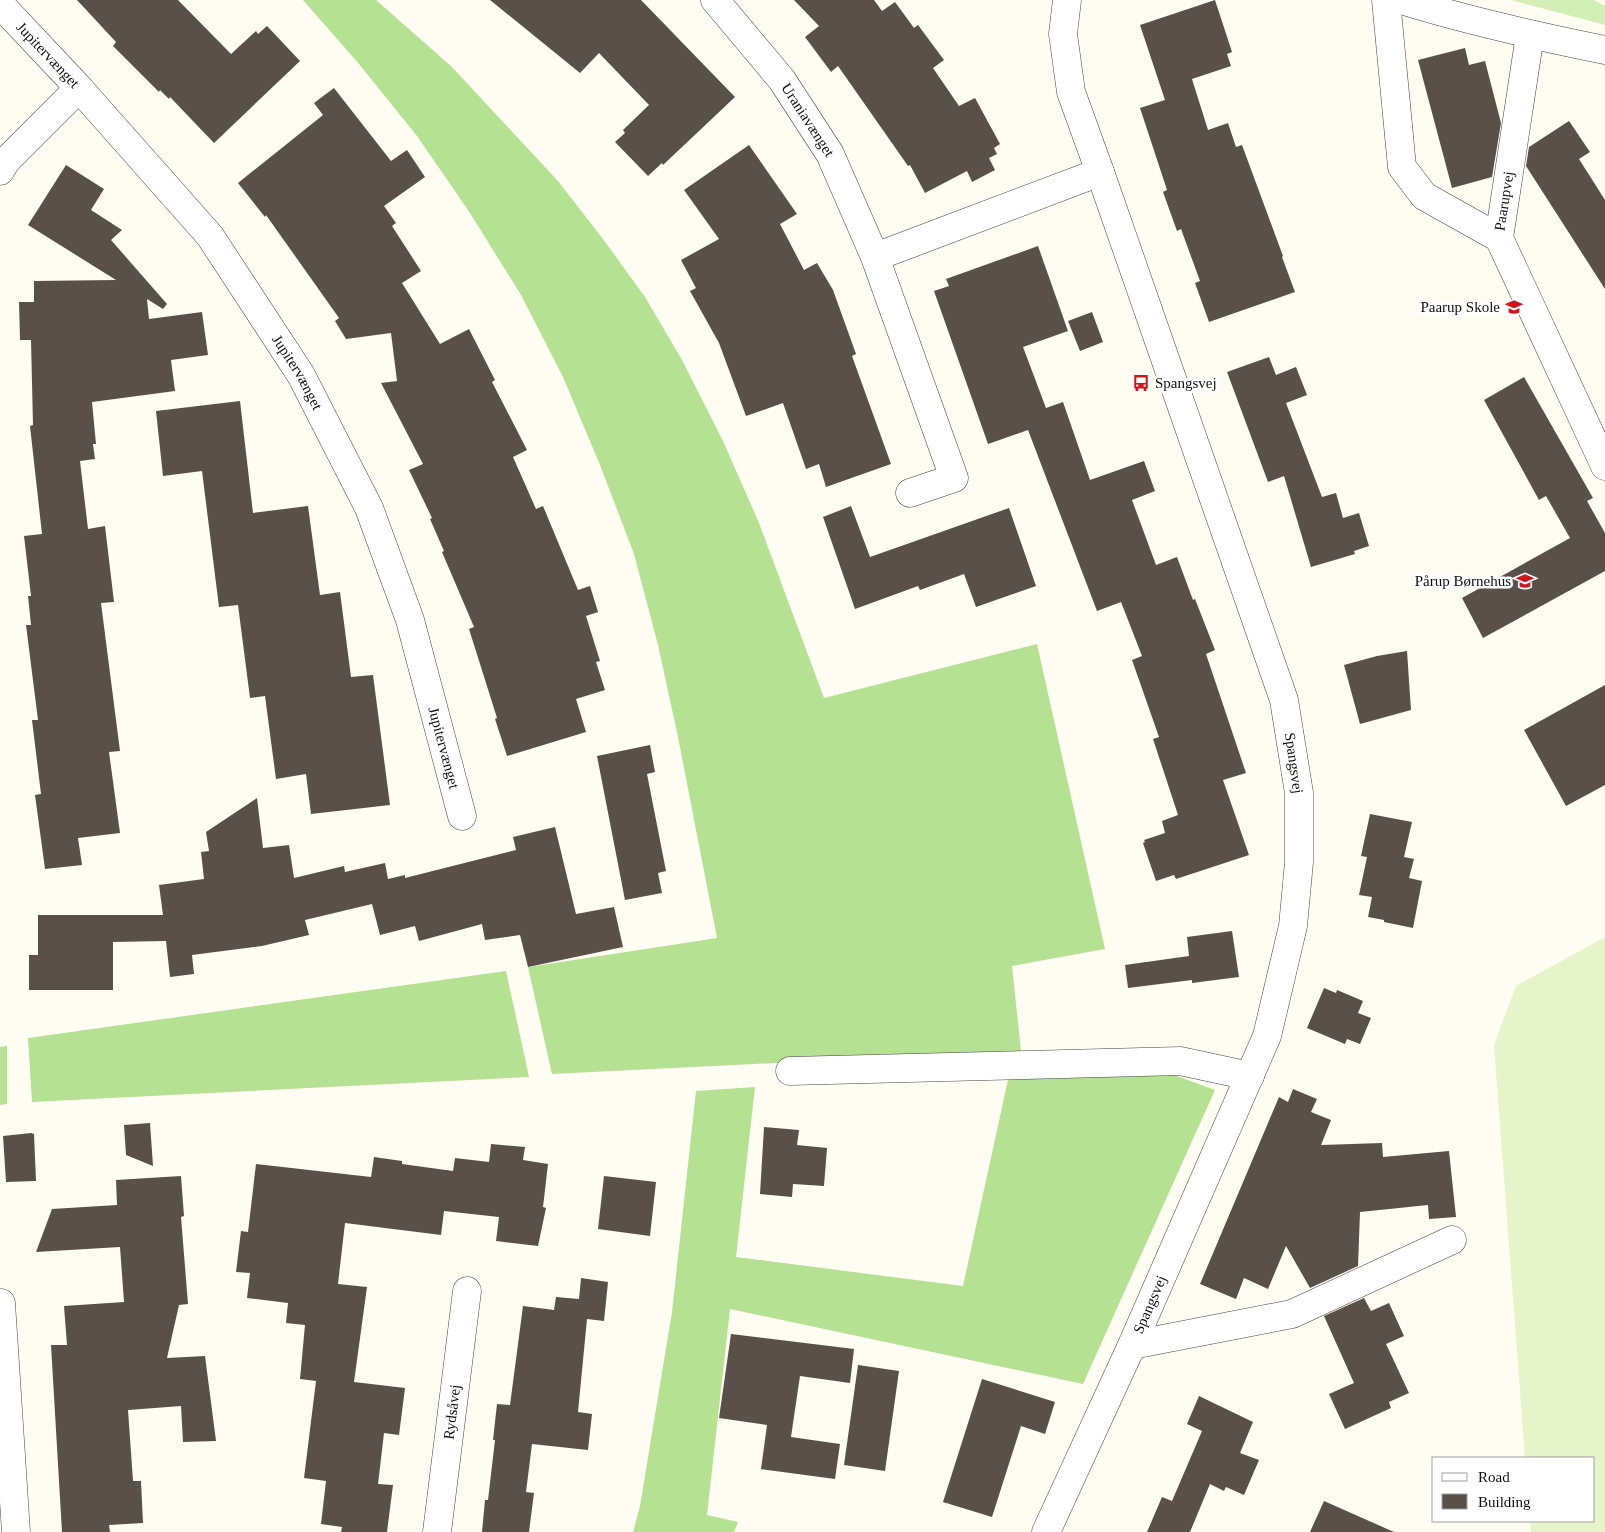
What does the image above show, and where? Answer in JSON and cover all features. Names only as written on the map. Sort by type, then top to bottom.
[{"type":"street","name":"Uraniavænget","points":[[715,0],[782,80],[830,154],[875,257],[954,478],[910,494]]},
{"type":"street","name":"Spangsvej","points":[[1046,1532],[1132,1345],[1262,1049],[1270,1026],[1293,926],[1299,862],[1299,793],[1284,700],[1071,92],[1063,34],[1067,0]]},
{"type":"street","points":[[1386,0],[1402,167],[1424,196],[1499,238]]},
{"type":"street","points":[[1401,0],[1451,16],[1530,35],[1605,50]]},
{"type":"street","name":"Jupitervænget","points":[[0,4],[210,236],[301,374],[369,508],[407,610],[462,816]]},
{"type":"street","name":"Paarupvej","points":[[1530,35],[1499,238],[1605,466]]},
{"type":"street","points":[[0,171],[6,162],[78,88]]},
{"type":"street","points":[[875,257],[1100,172]]},
{"type":"street","points":[[790,1071],[1180,1062],[1250,1076]]},
{"type":"street","points":[[1132,1345],[1292,1314],[1452,1240]]},
{"type":"street","name":"Rydsåvej","points":[[437,1532],[467,1291]]},
{"type":"street","points":[[1,1303],[16,1532]]},
{"type":"green space","points":[[303,0],[376,0],[452,67],[558,181],[603,239],[645,297],[682,360],[723,441],[759,523],[824,698],[1037,644],[1105,949],[1012,966],[1021,1051],[552,1074],[528,967],[717,938],[658,645],[634,554],[600,465],[563,377],[521,295],[470,213],[417,136],[359,64]]},
{"type":"green space","points":[[1511,0],[1594,0],[1605,6],[1605,25]]},
{"type":"green space","points":[[1605,937],[1605,1532],[1531,1532],[1530,1522],[1595,1522],[1595,1457],[1525,1457],[1494,1045],[1516,986]]},
{"type":"green space","points":[[506,971],[529,1077],[32,1102],[28,1038]]},
{"type":"green space","points":[[7,1046],[7,1104],[0,1105],[0,1047]]},
{"type":"green space","points":[[1155,1068],[1215,1090],[1083,1384],[730,1309],[707,1515],[738,1522],[734,1532],[633,1532],[640,1506],[672,1312],[696,1091],[755,1087],[736,1257],[963,1286],[1009,1075]]},
{"type":"building","points":[[77,0],[178,0],[231,54],[256,31],[258,34],[267,26],[300,61],[214,143],[170,97],[169,99],[160,90],[159,92],[113,46],[116,42]]},
{"type":"building","points":[[490,0],[641,0],[735,97],[663,165],[662,163],[648,176],[615,142],[625,133],[623,130],[649,105],[599,53],[580,73]]},
{"type":"building","points":[[794,0],[874,0],[882,11],[895,2],[914,28],[918,25],[944,60],[933,68],[959,106],[975,98],[1000,144],[994,148],[997,154],[989,158],[995,170],[972,182],[967,171],[925,193],[910,165],[908,166],[838,66],[831,72],[805,37],[819,26]]},
{"type":"building","points":[[1215,0],[1232,52],[1227,54],[1231,66],[1192,79],[1208,130],[1228,123],[1236,147],[1242,145],[1295,292],[1209,322],[1195,283],[1200,281],[1181,229],[1177,231],[1163,192],[1167,190],[1140,108],[1165,100],[1140,25]]},
{"type":"building","points":[[1465,48],[1469,65],[1485,61],[1501,123],[1492,177],[1452,188],[1418,60]]},
{"type":"building","points":[[334,88],[391,161],[407,150],[425,177],[384,206],[396,223],[392,226],[421,271],[402,283],[440,344],[469,329],[495,380],[492,382],[527,450],[513,457],[536,509],[543,506],[578,590],[590,586],[598,612],[586,616],[600,661],[596,662],[605,690],[576,699],[586,732],[507,756],[469,629],[474,627],[442,552],[444,551],[430,519],[432,518],[409,470],[423,464],[381,383],[397,381],[391,333],[346,339],[335,321],[339,318],[266,215],[265,217],[238,183],[323,115],[314,103]]},
{"type":"building","points":[[1569,121],[1590,152],[1579,159],[1605,200],[1605,289],[1526,166],[1529,147]]},
{"type":"building","points":[[749,145],[797,214],[780,224],[804,270],[817,263],[833,290],[856,354],[852,356],[891,464],[826,487],[819,464],[806,469],[783,403],[746,416],[719,343],[690,291],[696,288],[681,260],[719,239],[684,190]]},
{"type":"building","points":[[66,165],[104,189],[91,210],[122,230],[111,240],[167,304],[163,309],[147,299],[149,319],[202,312],[208,355],[171,360],[175,391],[92,402],[96,444],[93,444],[95,459],[80,461],[88,529],[105,526],[114,602],[101,603],[120,751],[109,752],[120,833],[78,838],[82,865],[45,869],[35,795],[41,794],[32,720],[38,720],[26,625],[31,625],[28,596],[31,596],[24,536],[42,534],[30,426],[33,425],[31,340],[20,340],[19,302],[34,302],[34,281],[116,280],[28,225]]},
{"type":"building","points":[[1038,246],[1068,331],[1023,347],[1046,408],[1063,402],[1090,480],[1144,461],[1155,491],[1132,500],[1156,565],[1177,557],[1193,600],[1195,599],[1215,650],[1206,654],[1246,773],[1223,780],[1249,855],[1176,879],[1174,875],[1156,881],[1143,843],[1145,842],[1144,840],[1165,833],[1162,821],[1178,815],[1153,739],[1159,737],[1132,660],[1142,656],[1121,602],[1097,611],[1028,430],[988,444],[934,291],[949,286],[946,279]]},
{"type":"building","points":[[1092,312],[1103,342],[1080,351],[1068,321]]},
{"type":"building","points":[[1269,357],[1276,375],[1296,367],[1307,395],[1286,403],[1322,497],[1336,493],[1343,518],[1359,513],[1369,546],[1354,551],[1355,554],[1311,567],[1284,476],[1268,482],[1227,372]]},
{"type":"building","points":[[1524,377],[1593,498],[1587,501],[1605,533],[1605,571],[1483,638],[1462,598],[1570,538],[1546,496],[1539,500],[1484,400]]},
{"type":"building","points":[[240,401],[253,513],[308,506],[320,595],[340,592],[351,677],[373,675],[390,805],[311,814],[306,774],[276,779],[265,696],[250,698],[238,605],[219,607],[202,471],[163,476],[156,411]]},
{"type":"building","points":[[851,506],[870,557],[1009,508],[1036,586],[976,607],[964,574],[920,590],[918,586],[855,609],[823,517]]},
{"type":"building","points":[[1407,651],[1411,710],[1360,724],[1344,665],[1377,656]]},
{"type":"building","points":[[1605,685],[1605,785],[1566,806],[1524,730]]},
{"type":"building","points":[[650,745],[655,772],[647,774],[666,871],[658,873],[662,893],[625,900],[597,756]]},
{"type":"building","points":[[257,798],[263,848],[289,845],[294,878],[344,866],[345,872],[385,863],[388,879],[405,875],[405,878],[516,850],[513,837],[555,827],[576,914],[614,907],[623,947],[528,967],[520,935],[485,940],[482,924],[419,941],[415,926],[380,935],[372,904],[305,920],[309,935],[262,946],[192,955],[194,974],[170,977],[166,941],[113,942],[113,990],[29,990],[29,955],[38,955],[38,915],[163,915],[159,885],[204,879],[201,852],[209,851],[206,832]]},
{"type":"building","points":[[1370,814],[1412,822],[1404,857],[1414,859],[1409,878],[1422,881],[1413,928],[1368,917],[1372,897],[1359,895],[1367,857],[1361,856]]},
{"type":"building","points":[[1232,931],[1239,977],[1192,983],[1192,980],[1128,988],[1125,965],[1189,956],[1187,937]]},
{"type":"building","points":[[1324,988],[1336,993],[1337,990],[1363,1001],[1358,1013],[1371,1018],[1360,1044],[1347,1039],[1345,1044],[1307,1028]]},
{"type":"building","points":[[1293,1089],[1317,1099],[1311,1112],[1331,1120],[1321,1145],[1382,1143],[1383,1157],[1449,1151],[1456,1217],[1429,1219],[1428,1205],[1360,1212],[1358,1266],[1310,1288],[1286,1246],[1268,1289],[1244,1278],[1236,1299],[1200,1284],[1279,1097],[1288,1102]]},
{"type":"building","points":[[150,1123],[153,1166],[126,1155],[124,1125]]},
{"type":"building","points":[[764,1127],[799,1130],[797,1145],[827,1148],[824,1186],[793,1184],[792,1197],[760,1194]]},
{"type":"building","points":[[34,1134],[36,1181],[6,1182],[3,1136]]},
{"type":"building","points":[[491,1144],[525,1147],[523,1160],[548,1164],[543,1207],[546,1208],[538,1246],[496,1241],[499,1217],[444,1211],[441,1235],[345,1223],[338,1284],[367,1287],[354,1382],[405,1388],[399,1435],[384,1433],[378,1484],[393,1485],[387,1532],[341,1532],[342,1527],[321,1524],[326,1481],[304,1478],[316,1381],[300,1379],[305,1325],[286,1323],[288,1303],[247,1298],[250,1273],[236,1272],[241,1231],[248,1232],[256,1164],[371,1177],[374,1157],[402,1161],[402,1164],[453,1171],[455,1158],[489,1162]]},
{"type":"building","points":[[181,1176],[184,1216],[181,1217],[188,1304],[179,1305],[167,1358],[205,1356],[216,1441],[183,1442],[181,1406],[128,1410],[133,1481],[141,1481],[143,1523],[109,1525],[110,1532],[62,1532],[51,1345],[67,1345],[64,1306],[124,1302],[120,1247],[36,1252],[52,1209],[117,1205],[116,1180]]},
{"type":"building","points":[[604,1176],[656,1182],[650,1236],[598,1229]]},
{"type":"building","points":[[581,1278],[608,1282],[604,1321],[587,1319],[578,1412],[592,1414],[588,1450],[532,1444],[526,1492],[534,1493],[529,1532],[482,1532],[485,1500],[488,1500],[497,1404],[510,1405],[523,1306],[554,1310],[556,1297],[579,1299]]},
{"type":"building","points":[[1364,1298],[1371,1311],[1389,1303],[1404,1336],[1386,1344],[1409,1393],[1389,1402],[1391,1408],[1345,1429],[1329,1394],[1354,1383],[1324,1316]]},
{"type":"building","points":[[731,1334],[854,1349],[850,1383],[800,1376],[791,1437],[840,1444],[835,1479],[761,1469],[767,1425],[719,1418]]},
{"type":"building","points":[[858,1365],[899,1371],[885,1471],[844,1465]]},
{"type":"building","points":[[982,1379],[1055,1402],[1045,1434],[1021,1426],[992,1517],[943,1502]]},
{"type":"building","points":[[1199,1396],[1253,1422],[1240,1453],[1259,1460],[1244,1495],[1226,1487],[1224,1491],[1210,1484],[1190,1532],[1147,1532],[1162,1497],[1172,1501],[1202,1431],[1187,1424]]},
{"type":"building","points":[[1324,1501],[1394,1532],[1310,1532]]},
{"type":"place","name":"Paarup Skole","points":[[1514,307]]},
{"type":"place","name":"Spangsvej","points":[[1141,383]]},
{"type":"place","name":"Pårup Børnehus","points":[[1525,581]]}]
